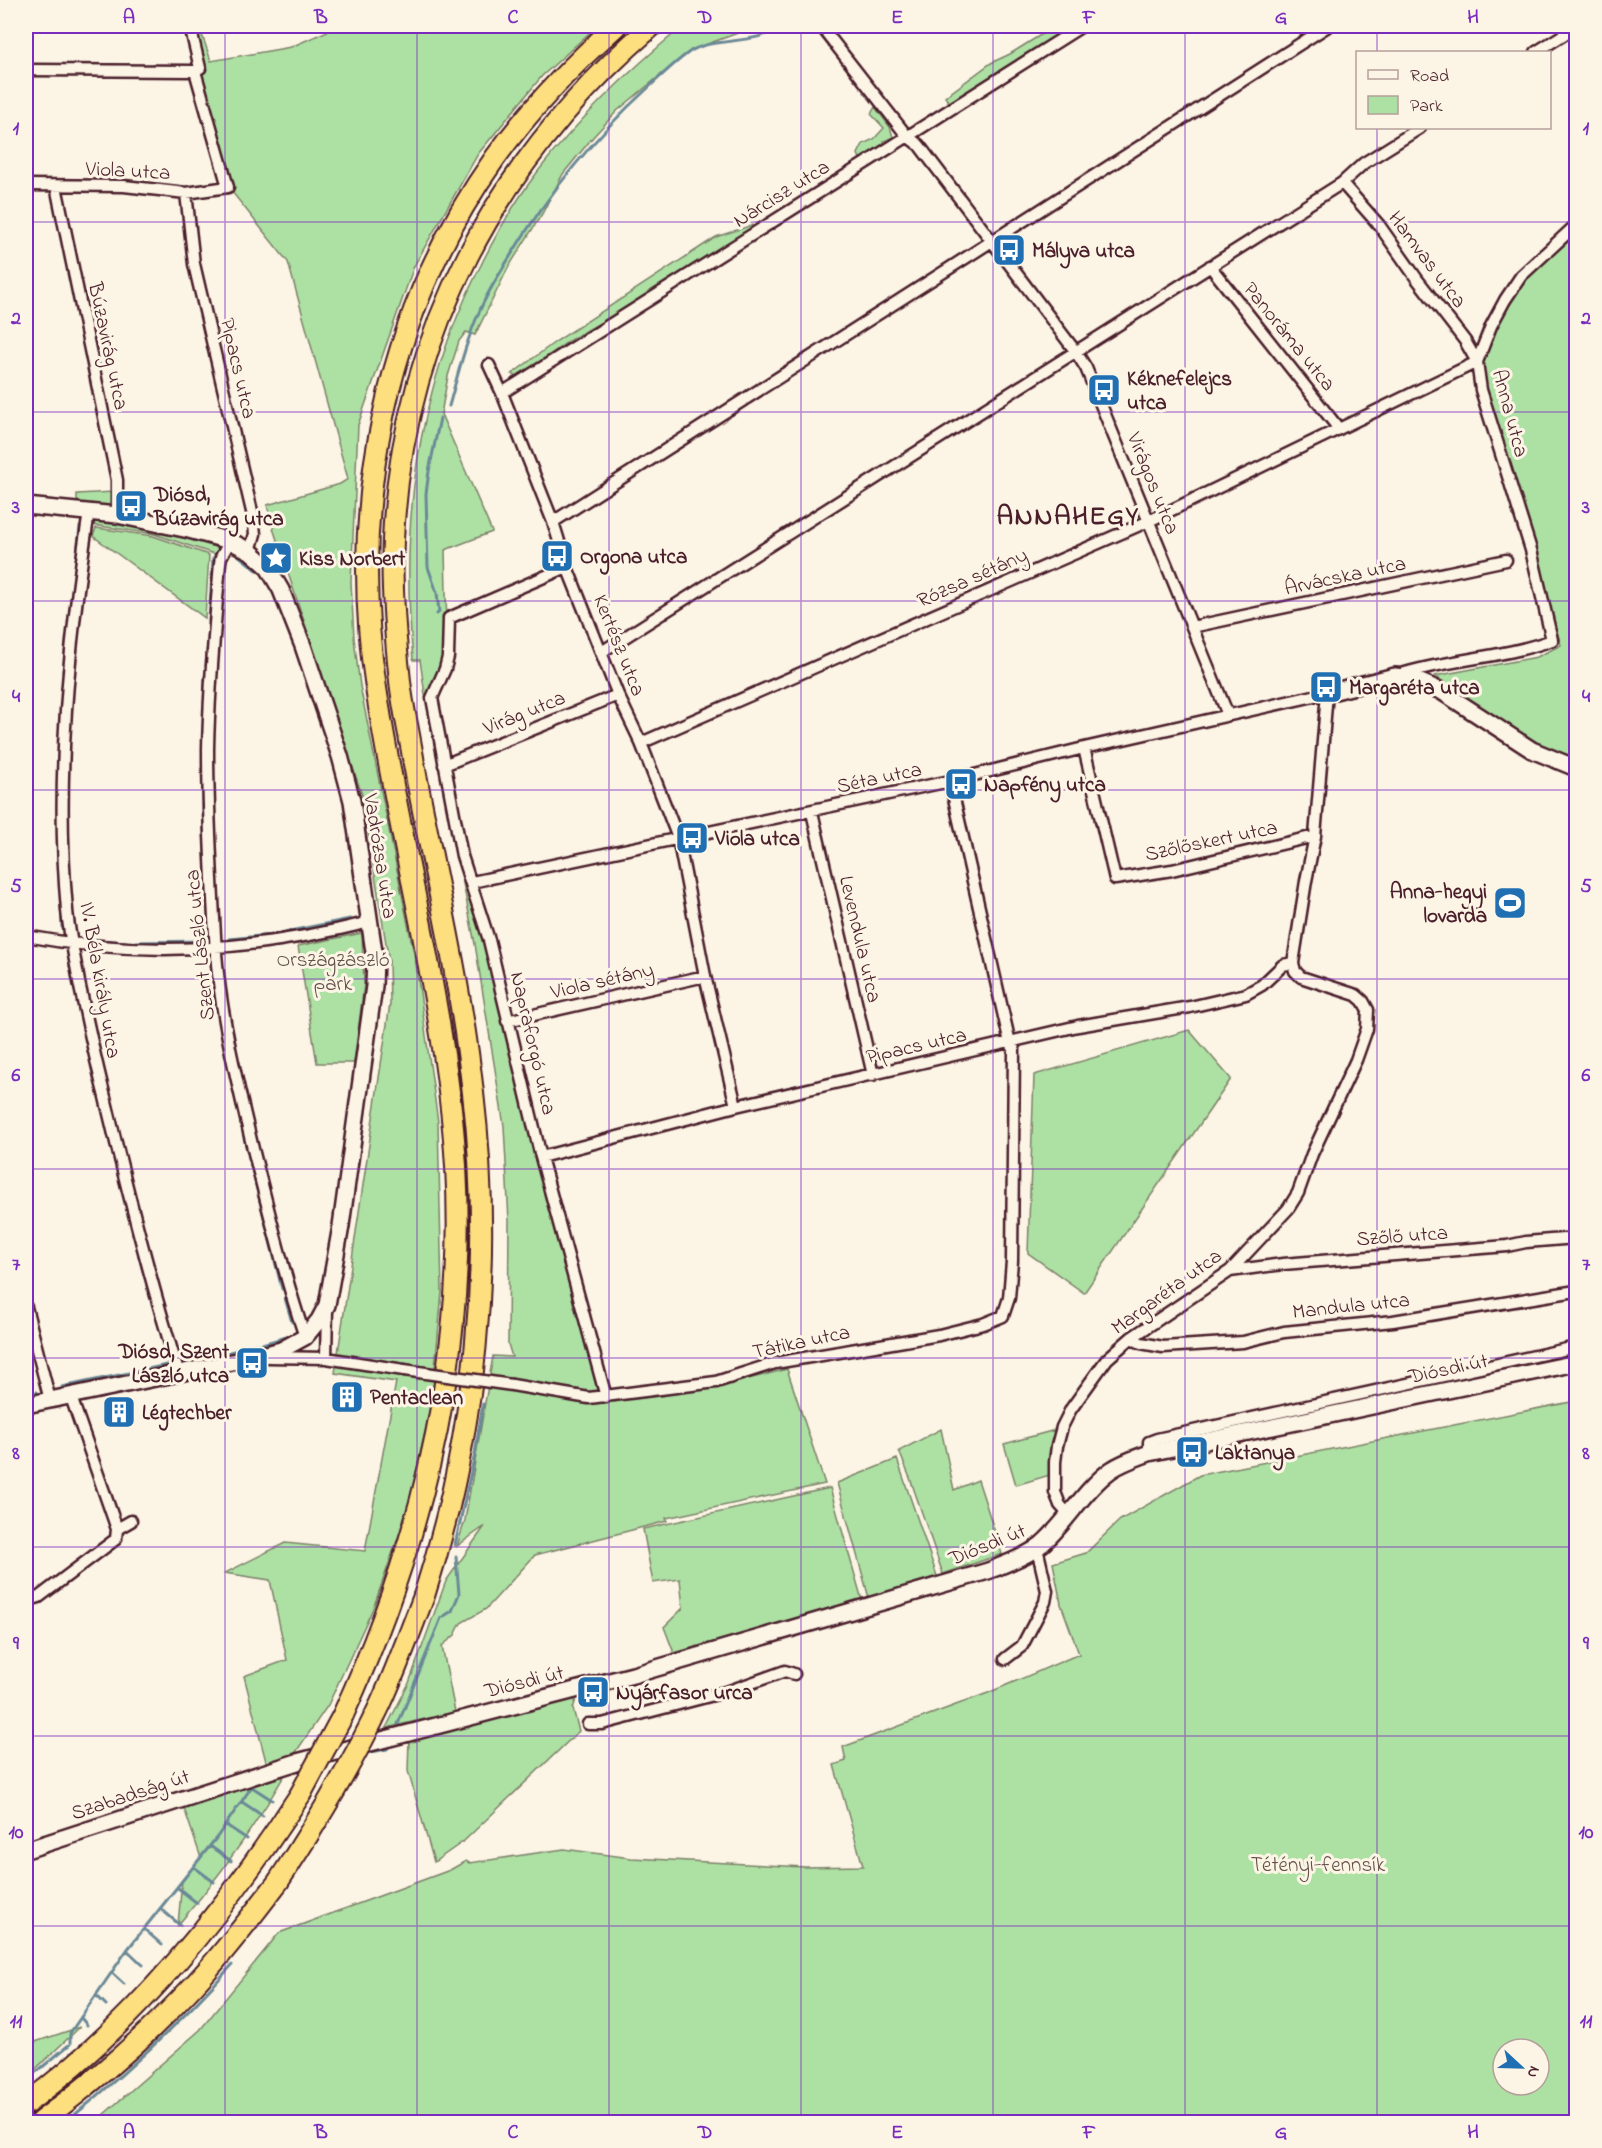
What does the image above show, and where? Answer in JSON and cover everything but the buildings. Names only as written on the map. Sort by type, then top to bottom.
[{"type":"highway","points":[[26,2104],[124,2018],[177,1962],[240,1883],[300,1795],[343,1715],[374,1647],[392,1599],[427,1477],[449,1361],[457,1239],[456,1167],[449,1088],[429,961],[376,688],[368,617],[366,552],[372,479],[392,380],[409,326],[436,260],[455,224],[483,176],[515,132],[563,75],[616,26]]},
{"type":"highway","points":[[40,2122],[103,2072],[168,2012],[219,1958],[279,1881],[327,1806],[362,1742],[397,1668],[424,1596],[442,1538],[463,1441],[477,1329],[482,1201],[468,1052],[400,684],[392,582],[393,535],[399,469],[414,398],[429,348],[441,312],[475,240],[516,172],[561,115],[596,77],[652,26]]},
{"type":"main road","name":"Vadrózsa utca","points":[[26,506],[117,515],[189,530],[230,541],[250,551],[267,566],[281,590],[340,756],[352,801],[375,959],[374,986],[341,1226],[327,1305],[319,1320],[305,1337],[281,1350],[179,1374],[26,1405]]},
{"type":"main road","points":[[1327,693],[1395,676],[1411,678],[1436,688],[1532,750],[1576,768]]},
{"type":"main road","name":"Diósdi út","points":[[247,1778],[308,1759],[633,1675],[988,1570],[1037,1548],[1112,1470],[1149,1453],[1576,1363]]},
{"type":"main road","name":"Szabadság út","points":[[26,1850],[247,1778]]},
{"type":"street","points":[[26,70],[195,71],[200,68],[190,26]]},
{"type":"street","name":"Virágos utca","points":[[821,26],[907,136],[919,145],[1086,368],[1228,715]]},
{"type":"street","name":"Nárcisz utca","points":[[502,393],[1082,26]]},
{"type":"street","points":[[553,522],[1328,26]]},
{"type":"street","points":[[1538,51],[1576,26]]},
{"type":"street","name":"Viola utca","points":[[26,185],[124,186],[186,193],[228,187],[195,71]]},
{"type":"street","points":[[603,651],[1342,183],[1365,163],[1418,129]]},
{"type":"street","name":"Hamvas utca","points":[[1342,183],[1379,225],[1478,362]]},
{"type":"street","name":"Búzavirág utca","points":[[56,186],[117,480],[117,515]]},
{"type":"street","name":"Pipacs utca","points":[[186,193],[194,264],[253,516],[255,534],[250,551]]},
{"type":"street","name":"Anna utca","points":[[1395,676],[1421,668],[1533,647],[1552,640],[1531,550],[1481,390],[1478,362],[1491,326],[1521,276],[1576,225]]},
{"type":"street","name":"Panoráma utca","points":[[1210,266],[1339,429]]},
{"type":"street","name":"Rózsa sétány","points":[[641,742],[1149,521],[1478,362]]},
{"type":"street","name":"Kertész utca","points":[[489,365],[553,522],[567,567],[603,651],[618,695],[641,742],[678,838]]},
{"type":"street","name":"IV. Béla király utca","points":[[89,512],[77,591],[63,772],[66,909],[92,1045],[120,1162],[179,1374]]},
{"type":"street","name":"Szent László utca","points":[[230,541],[220,563],[212,654],[208,748],[210,848],[216,948],[227,1028],[244,1109],[289,1291],[305,1337]]},
{"type":"street","name":"Árvácska utca","points":[[1192,627],[1506,560]]},
{"type":"street","name":"Napraforgó utca","points":[[567,567],[449,618],[448,657],[432,698],[462,856],[489,940],[541,1156],[606,1397]]},
{"type":"street","points":[[1293,963],[1315,836],[1327,693]]},
{"type":"street","name":"Séta utca","points":[[472,882],[812,812],[1327,693]]},
{"type":"street","name":"Virág utca","points":[[444,765],[618,695]]},
{"type":"street","name":"Szőlőskert utca","points":[[1084,748],[1115,879],[1172,870],[1315,836]]},
{"type":"street","points":[[950,781],[1010,1043]]},
{"type":"street","name":"Levendula utca","points":[[812,812],[873,1075]]},
{"type":"street","points":[[678,838],[705,976],[736,1106]]},
{"type":"street","points":[[26,936],[72,945],[154,950],[216,948],[284,940],[370,922]]},
{"type":"street","name":"Pipacs utca","points":[[541,1156],[736,1106],[1078,1026],[1246,994],[1262,985],[1283,965],[1293,963]]},
{"type":"street","name":"Margaréta utca","points":[[1070,1515],[1060,1505],[1055,1492],[1055,1462],[1062,1427],[1071,1408],[1107,1359],[1131,1338],[1230,1271],[1288,1209],[1298,1193],[1312,1154],[1356,1060],[1367,1029],[1368,1010],[1363,1001],[1356,995],[1300,977],[1293,963]]},
{"type":"street","name":"Viola sétány","points":[[507,1021],[705,976]]},
{"type":"street","name":"Tátika utca","points":[[256,1357],[327,1358],[589,1398],[716,1382],[783,1361],[939,1335],[983,1324],[1003,1316],[1009,1298],[1012,1262],[1015,1074],[1014,1049],[1010,1043]]},
{"type":"street","name":"Szőlő utca","points":[[1230,1271],[1282,1264],[1507,1246],[1576,1238]]},
{"type":"street","name":"Mandula utca","points":[[1131,1338],[1141,1343],[1163,1347],[1243,1342],[1284,1332],[1393,1321],[1576,1291]]},
{"type":"street","points":[[327,1305],[327,1358]]},
{"type":"street","points":[[26,1308],[50,1400]]},
{"type":"street","points":[[327,1343],[344,1361]]},
{"type":"street","points":[[1149,1453],[1149,1442],[1157,1439],[1576,1347]]},
{"type":"street","points":[[26,1601],[39,1597],[116,1539],[117,1529],[71,1396]]},
{"type":"street","points":[[117,1529],[131,1521]]},
{"type":"street","points":[[1005,1659],[1022,1646],[1045,1602],[1047,1591],[1037,1548]]},
{"type":"street","points":[[588,1725],[602,1724],[729,1691],[785,1671],[794,1674]]},
{"type":"green space","points":[[190,26],[199,26],[211,61],[291,47],[339,26],[597,26],[542,76],[478,154],[414,266],[358,425],[351,582],[354,638],[360,686],[416,964],[438,1122],[442,1292],[432,1400],[408,1509],[374,1606],[328,1705],[283,1771],[287,1771],[250,1831],[223,1870],[178,1925],[182,1880],[201,1858],[184,1808],[270,1777],[244,1676],[287,1660],[270,1580],[225,1573],[285,1543],[365,1551],[396,1382],[335,1373],[390,1004],[389,962],[362,795],[267,505],[340,484],[348,479],[288,262],[228,187],[195,71]]},
{"type":"green space","points":[[683,26],[757,26],[691,50],[617,111],[563,174],[542,214],[508,268],[475,335],[466,332],[459,341],[448,376],[441,414],[492,532],[445,550],[447,634],[443,669],[428,698],[425,695],[420,660],[413,660],[409,559],[412,509],[417,461],[427,412],[440,365],[457,318],[498,232],[539,170],[607,94]]},
{"type":"green space","points":[[1055,26],[1076,26],[951,105],[945,97],[991,63]]},
{"type":"green space","points":[[875,107],[890,127],[893,137],[884,141],[883,147],[861,161],[858,154],[863,144],[874,139],[884,128],[871,114]]},
{"type":"green space","points":[[752,225],[755,228],[630,306],[570,340],[524,374],[516,377],[512,374],[555,342],[716,237]]},
{"type":"green space","points":[[1576,225],[1576,763],[1538,746],[1435,676],[1537,657],[1561,645],[1477,362],[1521,276]]},
{"type":"green space","points":[[114,492],[112,500],[105,508],[96,508],[77,501],[77,494]]},
{"type":"green space","points":[[96,519],[129,522],[149,532],[160,534],[169,531],[216,543],[217,555],[154,534],[92,525]]},
{"type":"green space","points":[[96,528],[153,536],[209,555],[205,618],[93,536]]},
{"type":"green space","points":[[461,873],[469,881],[484,946],[493,970],[507,1038],[596,1381],[614,1402],[717,1387],[787,1369],[825,1484],[666,1518],[667,1521],[535,1555],[486,1609],[461,1623],[455,1635],[442,1646],[455,1712],[386,1728],[409,1683],[446,1581],[485,1526],[457,1546],[465,1520],[493,1356],[512,1357],[508,1344],[509,1221],[504,1126],[475,944]]},
{"type":"green space","name":"Országzászló park","points":[[362,933],[364,984],[354,1063],[317,1063],[298,946]]},
{"type":"green space","points":[[1189,1030],[1231,1079],[1084,1293],[1028,1253],[1034,1075]]},
{"type":"green space","name":"Tétényi-fennsík","points":[[1576,1401],[1576,2122],[95,2122],[200,2030],[279,1933],[450,1870],[466,1861],[469,1863],[564,1849],[631,1858],[805,1867],[863,1866],[834,1765],[846,1761],[843,1747],[988,1693],[1079,1654],[1061,1604],[1053,1563],[1086,1553],[1120,1520],[1200,1475]]},
{"type":"green space","points":[[941,1429],[954,1490],[978,1480],[1002,1554],[943,1574],[899,1451]]},
{"type":"green space","points":[[1055,1430],[1050,1475],[1016,1485],[1004,1444]]},
{"type":"green space","points":[[897,1459],[937,1576],[869,1598],[837,1483]]},
{"type":"green space","points":[[830,1488],[862,1600],[674,1653],[664,1627],[683,1608],[680,1579],[653,1583],[643,1529]]},
{"type":"green space","points":[[577,1696],[573,1709],[579,1731],[464,1841],[434,1862],[408,1771],[409,1739],[506,1717]]},
{"type":"green space","points":[[80,2027],[26,2078],[26,2045]]},
{"type":"waterway","points":[[449,406],[471,334],[490,289],[556,188],[590,147],[627,108],[688,53],[710,44],[759,37],[779,26]]},
{"type":"waterway","points":[[437,614],[439,612],[437,593],[428,567],[426,494],[440,418]]},
{"type":"waterway","points":[[26,514],[62,517]]},
{"type":"waterway","points":[[100,521],[137,527]]},
{"type":"waterway","points":[[63,672],[80,527]]},
{"type":"waterway","points":[[181,536],[208,543]]},
{"type":"waterway","points":[[238,555],[257,570]]},
{"type":"waterway","points":[[209,621],[213,558]]},
{"type":"waterway","points":[[206,666],[209,626]]},
{"type":"waterway","points":[[205,676],[203,810],[209,926]]},
{"type":"waterway","points":[[61,703],[63,681]]},
{"type":"waterway","points":[[60,878],[62,927]]},
{"type":"waterway","points":[[229,939],[270,935],[350,919]]},
{"type":"waterway","points":[[85,939],[126,942]]},
{"type":"waterway","points":[[136,942],[204,941]]},
{"type":"waterway","points":[[68,955],[73,980]]},
{"type":"waterway","points":[[97,1088],[100,1099]]},
{"type":"waterway","points":[[235,1097],[242,1127]]},
{"type":"waterway","points":[[105,1120],[108,1134]]},
{"type":"waterway","points":[[243,1133],[282,1289]]},
{"type":"waterway","points":[[111,1145],[115,1163]]},
{"type":"waterway","points":[[117,1172],[124,1196]]},
{"type":"waterway","points":[[125,1202],[129,1218]]},
{"type":"waterway","points":[[132,1229],[137,1248]]},
{"type":"waterway","points":[[139,1256],[145,1278]]},
{"type":"waterway","points":[[147,1286],[152,1302]]},
{"type":"waterway","points":[[285,1298],[292,1322]]},
{"type":"waterway","points":[[315,1312],[321,1299]]},
{"type":"waterway","points":[[155,1311],[166,1348]]},
{"type":"waterway","points":[[26,1329],[31,1347]]},
{"type":"waterway","points":[[187,1361],[290,1336]]},
{"type":"waterway","points":[[62,1387],[167,1365]]},
{"type":"waterway","points":[[36,1368],[38,1375]]},
{"type":"waterway","points":[[26,1394],[37,1392]]},
{"type":"waterway","points":[[455,1545],[475,1454],[483,1404]]},
{"type":"waterway","points":[[396,1729],[441,1618],[452,1611],[459,1594],[456,1557]]},
{"type":"waterway","points":[[366,1753],[388,1747]]},
{"type":"waterway","points":[[287,1773],[307,1767]]},
{"type":"waterway","points":[[26,2079],[70,2044],[70,2033],[127,1950],[217,1837],[255,1782]]},
{"type":"waterway","points":[[252,1787],[272,1800]]},
{"type":"waterway","points":[[242,1802],[263,1816]]},
{"type":"waterway","points":[[226,1825],[247,1839]]},
{"type":"waterway","points":[[210,1846],[231,1861]]},
{"type":"waterway","points":[[194,1867],[214,1882]]},
{"type":"waterway","points":[[178,1888],[197,1903]]},
{"type":"waterway","points":[[161,1909],[180,1925]]},
{"type":"waterway","points":[[144,1929],[162,1945]]},
{"type":"waterway","points":[[127,1950],[143,1965]]},
{"type":"waterway","points":[[66,2122],[152,2047],[232,1965]]},
{"type":"waterway","points":[[112,1973],[124,1984]]},
{"type":"waterway","points":[[96,1995],[106,2005]]},
{"type":"waterway","points":[[81,2018],[87,2025]]},
{"type":"place","name":"Mályva utca","points":[[1009,250]]},
{"type":"place","name":"Kéknefelejcs utca","points":[[1104,390]]},
{"type":"place","name":"Diósd, Búzavirág utca","points":[[131,506]]},
{"type":"place","name":"Orgona utca","points":[[557,556]]},
{"type":"place","name":"Kiss Norbert","points":[[276,558]]},
{"type":"place","name":"Margaréta utca","points":[[1326,687]]},
{"type":"place","name":"Napfény utca","points":[[961,784]]},
{"type":"place","name":"Viola utca","points":[[692,838]]},
{"type":"place","name":"Anna-hegyi lovarda","points":[[1510,903]]},
{"type":"place","name":"Diósd, Szent László utca","points":[[252,1363]]},
{"type":"place","name":"Pentaclean","points":[[347,1397]]},
{"type":"place","name":"Légtechber","points":[[119,1412]]},
{"type":"place","name":"Laktanya","points":[[1192,1452]]},
{"type":"place","name":"Nyárfasor urca","points":[[593,1692]]},
{"type":"district","name":"ANNAHEGY","points":[[1068,515]]}]
